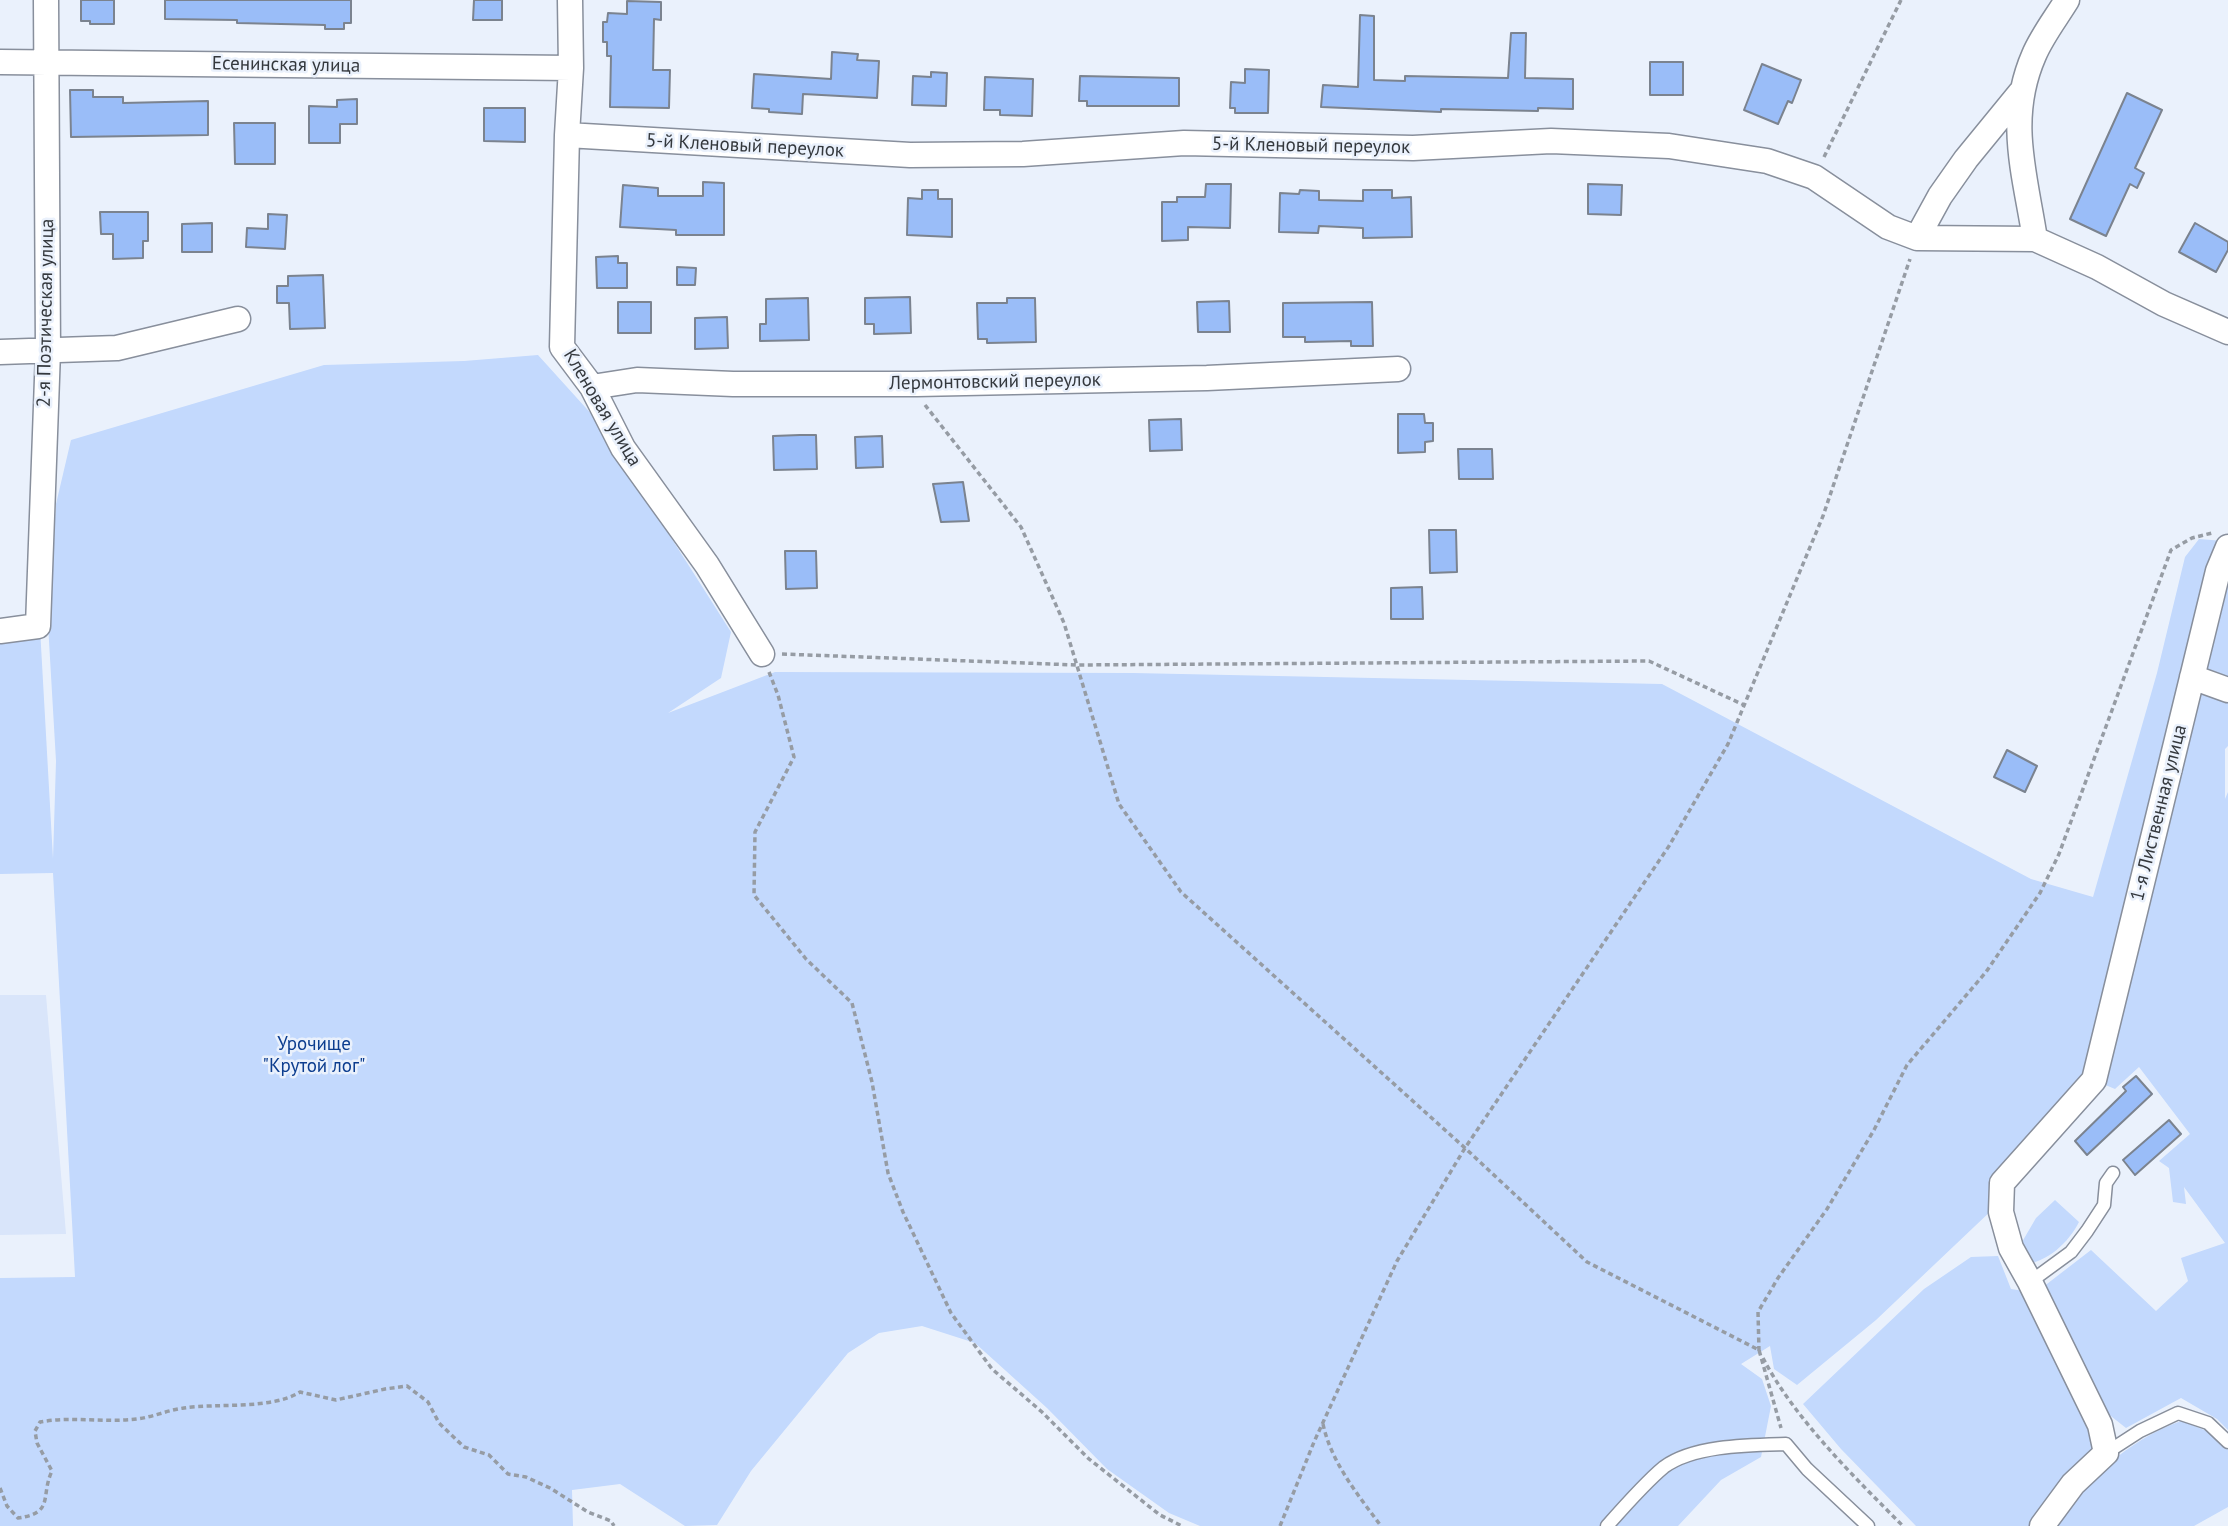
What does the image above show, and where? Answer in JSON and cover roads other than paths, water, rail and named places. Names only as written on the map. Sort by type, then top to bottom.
[{"type":"street","name":"2-я Поэтическая улица","points":[[0,631],[37,626],[48,351],[46,0]]},
{"type":"street","name":"Кленовая улица","points":[[570,0],[571,68],[562,347],[592,387],[623,448],[707,565],[762,654]]},
{"type":"street","points":[[2067,0],[2034,54],[2022,90],[2017,125],[2035,239],[2097,267],[2164,304],[2228,331]]},
{"type":"street","name":"Есенинская улица","points":[[0,62],[571,68]]},
{"type":"street","points":[[1917,237],[1940,196],[1966,159],[2022,90]]},
{"type":"street","name":"5-й Кленовый переулок","points":[[567,135],[910,155],[1023,154],[1184,143],[1413,148],[1551,141],[1669,146],[1767,161],[1814,177],[1888,228],[1917,237],[2035,239]]},
{"type":"street","points":[[0,352],[117,348],[239,319]]},
{"type":"street","name":"Лермонтовский переулок","points":[[592,387],[637,380],[733,384],[917,384],[1207,378],[1398,369]]},
{"type":"street","name":"1-я Лиственная улица","points":[[2030,1282],[2011,1248],[2001,1212],[2002,1183],[2094,1080],[2218,571],[2222,539]]},
{"type":"street","points":[[2192,677],[2228,690]]},
{"type":"street","points":[[2030,1282],[2100,1425],[2106,1453],[2073,1484],[2042,1526]]},
{"type":"lane","points":[[2030,1282],[2071,1252],[2087,1231],[2104,1205],[2106,1183],[2113,1173]]},
{"type":"lane","points":[[2106,1453],[2178,1413],[2208,1423],[2228,1442]]},
{"type":"lane","points":[[1608,1526],[1665,1467],[1696,1453],[1786,1444],[1807,1469],[1868,1526]]},
{"type":"park label","name":"Урочище \"Крутой лог\"","points":[[314,1056]]}]
